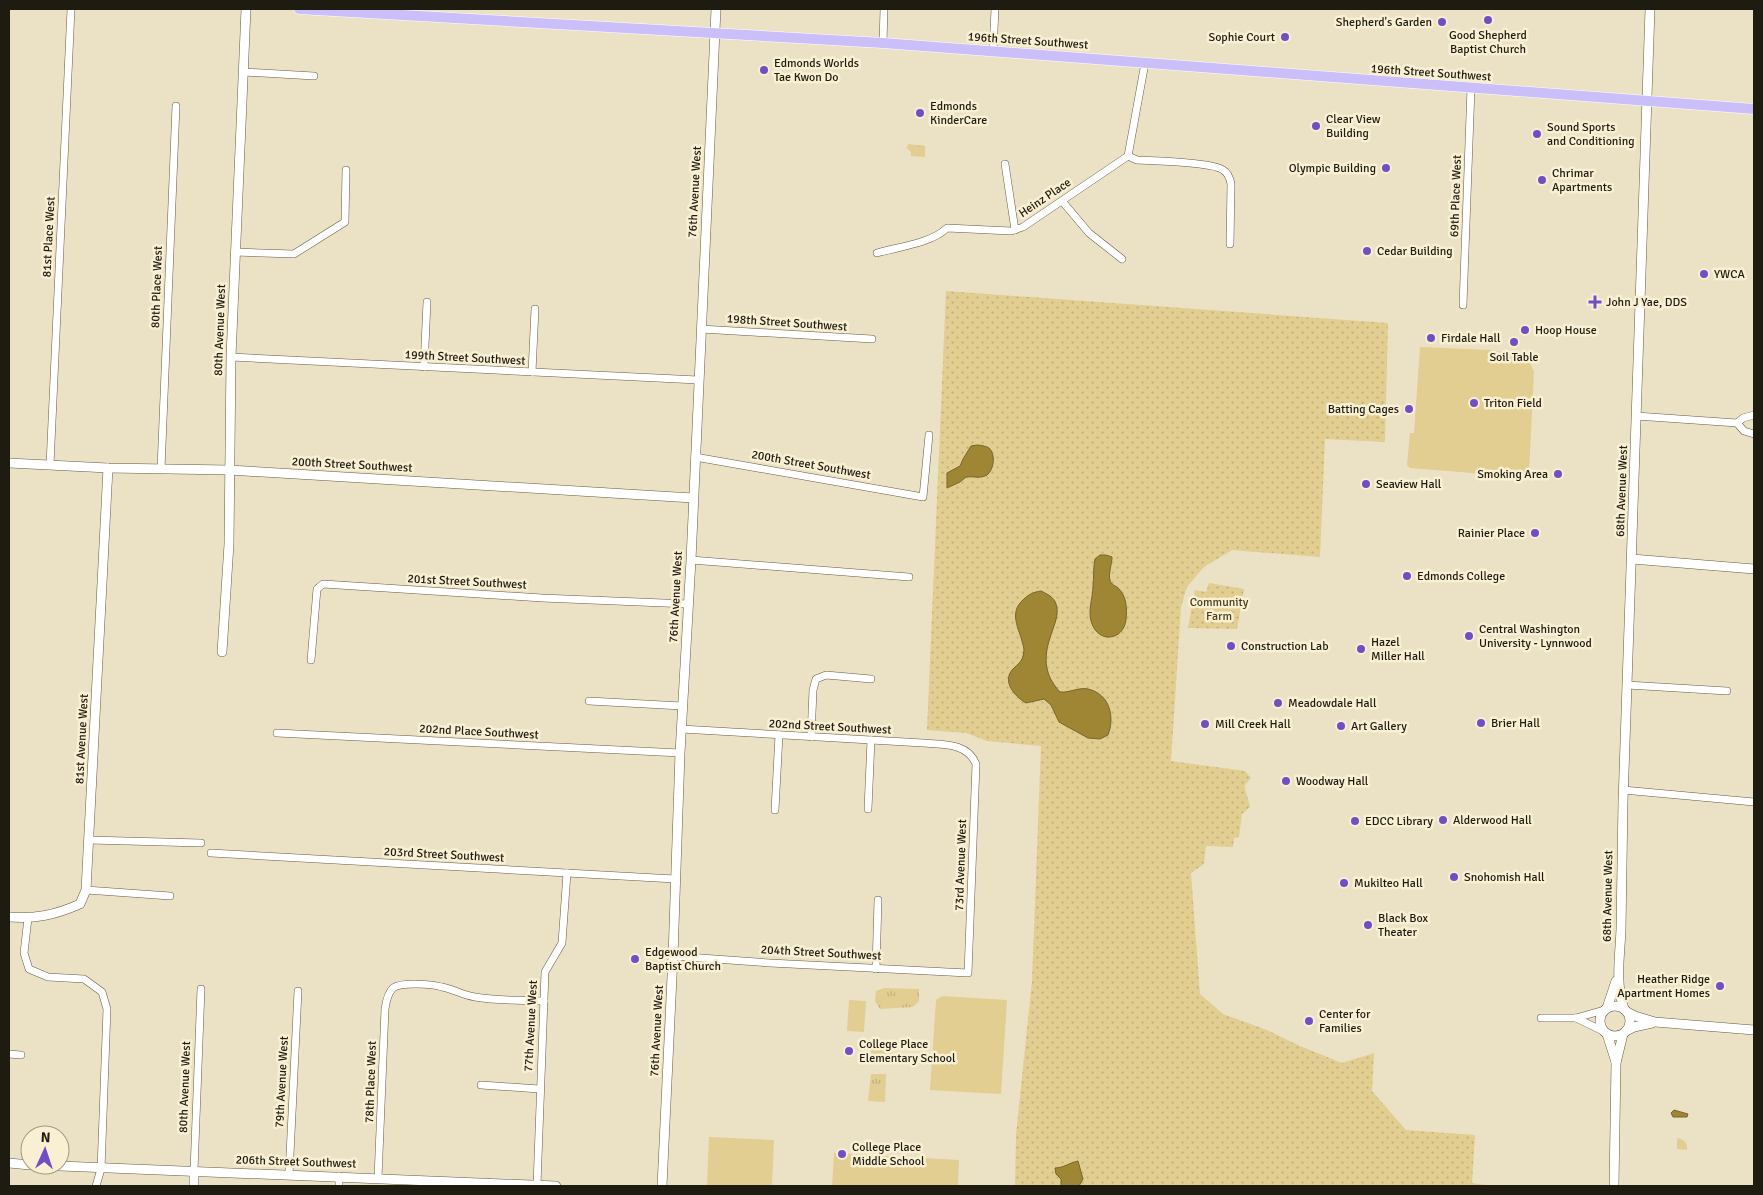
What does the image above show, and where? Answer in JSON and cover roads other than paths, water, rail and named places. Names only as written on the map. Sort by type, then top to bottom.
[{"type":"main road","name":"196th Street Southwest","points":[[299,9],[883,43],[1754,109]]},
{"type":"street","name":"81st Place West","points":[[50,466],[71,9]]},
{"type":"street","name":"80th Avenue West","points":[[222,652],[228,544],[231,357],[246,9]]},
{"type":"street","name":"76th Avenue West","points":[[662,1186],[682,706],[691,560],[694,458],[716,9]]},
{"type":"street","points":[[883,43],[884,9]]},
{"type":"street","points":[[993,51],[995,9]]},
{"type":"street","name":"68th Avenue West","points":[[1625,1010],[1620,994],[1618,974],[1650,9]]},
{"type":"street","points":[[1145,63],[1128,156],[1137,160],[1215,166],[1224,171],[1231,184],[1230,244]]},
{"type":"street","points":[[244,72],[314,76]]},
{"type":"street","name":"69th Place West","points":[[1463,304],[1471,88]]},
{"type":"street","name":"80th Place West","points":[[161,469],[176,106]]},
{"type":"street","name":"Heinz Place","points":[[877,253],[929,239],[940,235],[947,228],[1011,231],[1023,227],[1128,156]]},
{"type":"street","points":[[1005,164],[1015,230]]},
{"type":"street","points":[[235,252],[294,254],[344,222],[346,170]]},
{"type":"street","points":[[1062,201],[1089,233],[1122,259]]},
{"type":"street","points":[[424,367],[427,302]]},
{"type":"street","points":[[532,372],[535,309]]},
{"type":"street","name":"198th Street Southwest","points":[[701,329],[872,339]]},
{"type":"street","name":"199th Street Southwest","points":[[231,357],[698,380]]},
{"type":"street","points":[[1636,416],[1737,423],[1743,418],[1754,414]]},
{"type":"street","points":[[1737,423],[1744,432],[1754,434]]},
{"type":"street","name":"200th Street Southwest","points":[[694,458],[923,497],[929,435]]},
{"type":"street","name":"200th Street Southwest","points":[[9,463],[108,468],[229,470],[693,498]]},
{"type":"street","name":"81st Avenue West","points":[[86,890],[108,468]]},
{"type":"street","points":[[1632,559],[1754,569]]},
{"type":"street","points":[[691,560],[909,577]]},
{"type":"street","name":"201st Street Southwest","points":[[311,660],[317,589],[323,584],[542,598],[688,604]]},
{"type":"street","points":[[811,737],[813,690],[816,679],[826,675],[872,679]]},
{"type":"street","points":[[1627,685],[1727,691]]},
{"type":"street","points":[[589,702],[682,706]]},
{"type":"street","name":"202nd Street Southwest","points":[[681,729],[958,746],[968,751],[973,758]]},
{"type":"street","name":"202nd Place Southwest","points":[[277,733],[680,754]]},
{"type":"street","points":[[775,810],[779,735]]},
{"type":"street","points":[[868,809],[871,740]]},
{"type":"street","name":"73rd Avenue West","points":[[968,973],[976,764],[973,758]]},
{"type":"street","points":[[1623,790],[1754,802]]},
{"type":"street","points":[[89,840],[201,843]]},
{"type":"street","name":"203rd Street Southwest","points":[[211,853],[675,879]]},
{"type":"street","name":"77th Avenue West","points":[[537,1185],[539,1089],[545,972],[562,943],[566,873]]},
{"type":"street","points":[[9,917],[28,918],[58,913],[80,904],[86,890],[170,896]]},
{"type":"street","points":[[876,969],[878,900]]},
{"type":"street","points":[[28,918],[24,953],[29,969],[48,977],[84,979],[102,992],[108,1009],[101,1169],[96,1186]]},
{"type":"street","name":"204th Street Southwest","points":[[673,956],[968,973]]},
{"type":"street","name":"68th Avenue West","points":[[1605,1009],[1618,974]]},
{"type":"street","name":"78th Place West","points":[[378,1178],[385,1009],[392,989],[400,985],[414,984],[443,987],[476,998],[544,1001]]},
{"type":"street","name":"80th Avenue West","points":[[194,1186],[201,988]]},
{"type":"street","name":"79th Avenue West","points":[[289,1174],[298,991]]},
{"type":"street","points":[[1541,1018],[1576,1018],[1616,1006],[1635,1016],[1655,1022],[1754,1030]]},
{"type":"street","points":[[1605,1009],[1601,1014],[1600,1023],[1616,1063]]},
{"type":"street","points":[[1614,1186],[1616,1063],[1630,1019],[1625,1010]]},
{"type":"street","points":[[1576,1018],[1615,1036],[1634,1027],[1655,1022]]},
{"type":"street","points":[[9,1054],[22,1055]]},
{"type":"street","points":[[481,1085],[539,1089]]},
{"type":"street","name":"206th Street Southwest","points":[[70,1167],[339,1176],[421,1183],[556,1186]]},
{"type":"street","points":[[339,1176],[339,1186]]},
{"type":"place","name":"Good Shepherd Baptist Church","points":[[1488,20]]},
{"type":"place","name":"Shepherd's Garden","points":[[1442,22]]},
{"type":"place","name":"Sophie Court","points":[[1285,37]]},
{"type":"place","name":"Edmonds Worlds Tae Kwon Do","points":[[764,70]]},
{"type":"place","name":"Edmonds KinderCare","points":[[920,113]]},
{"type":"place","name":"Clear View Building","points":[[1316,126]]},
{"type":"place","name":"Sound Sports and Conditioning","points":[[1537,134]]},
{"type":"place","name":"Olympic Building","points":[[1386,168]]},
{"type":"place","name":"Chrimar Apartments","points":[[1542,180]]},
{"type":"place","name":"Cedar Building","points":[[1367,251]]},
{"type":"place","name":"YWCA","points":[[1704,274]]},
{"type":"place","name":"John J Yae, DDS","points":[[1595,302]]},
{"type":"place","name":"Hoop House","points":[[1525,330]]},
{"type":"place","name":"Firdale Hall","points":[[1431,338]]},
{"type":"place","name":"Soil Table","points":[[1514,342]]},
{"type":"place","name":"Triton Field","points":[[1474,403]]},
{"type":"place","name":"Batting Cages","points":[[1409,409]]},
{"type":"place","name":"Smoking Area","points":[[1558,474]]},
{"type":"place","name":"Seaview Hall","points":[[1366,484]]},
{"type":"place","name":"Rainier Place","points":[[1535,533]]},
{"type":"place","name":"Edmonds College","points":[[1407,576]]},
{"type":"place","name":"Central Washington University - Lynnwood","points":[[1469,636]]},
{"type":"place","name":"Construction Lab","points":[[1231,646]]},
{"type":"place","name":"Hazel Miller Hall","points":[[1361,649]]},
{"type":"place","name":"Meadowdale Hall","points":[[1278,703]]},
{"type":"place","name":"Brier Hall","points":[[1481,723]]},
{"type":"place","name":"Mill Creek Hall","points":[[1205,724]]},
{"type":"place","name":"Art Gallery","points":[[1341,726]]},
{"type":"place","name":"Woodway Hall","points":[[1286,781]]},
{"type":"place","name":"Alderwood Hall","points":[[1443,820]]},
{"type":"place","name":"EDCC Library","points":[[1355,821]]},
{"type":"place","name":"Snohomish Hall","points":[[1454,877]]},
{"type":"place","name":"Mukilteo Hall","points":[[1344,883]]},
{"type":"place","name":"Black Box Theater","points":[[1368,925]]},
{"type":"place","name":"Edgewood Baptist Church","points":[[635,959]]},
{"type":"place","name":"Heather Ridge Apartment Homes","points":[[1720,986]]},
{"type":"place","name":"Center for Families","points":[[1309,1021]]},
{"type":"place","name":"College Place Elementary School","points":[[849,1051]]},
{"type":"place","name":"College Place Middle School","points":[[842,1154]]},
{"type":"park label","name":"Community Farm","points":[[1219,609]]}]
